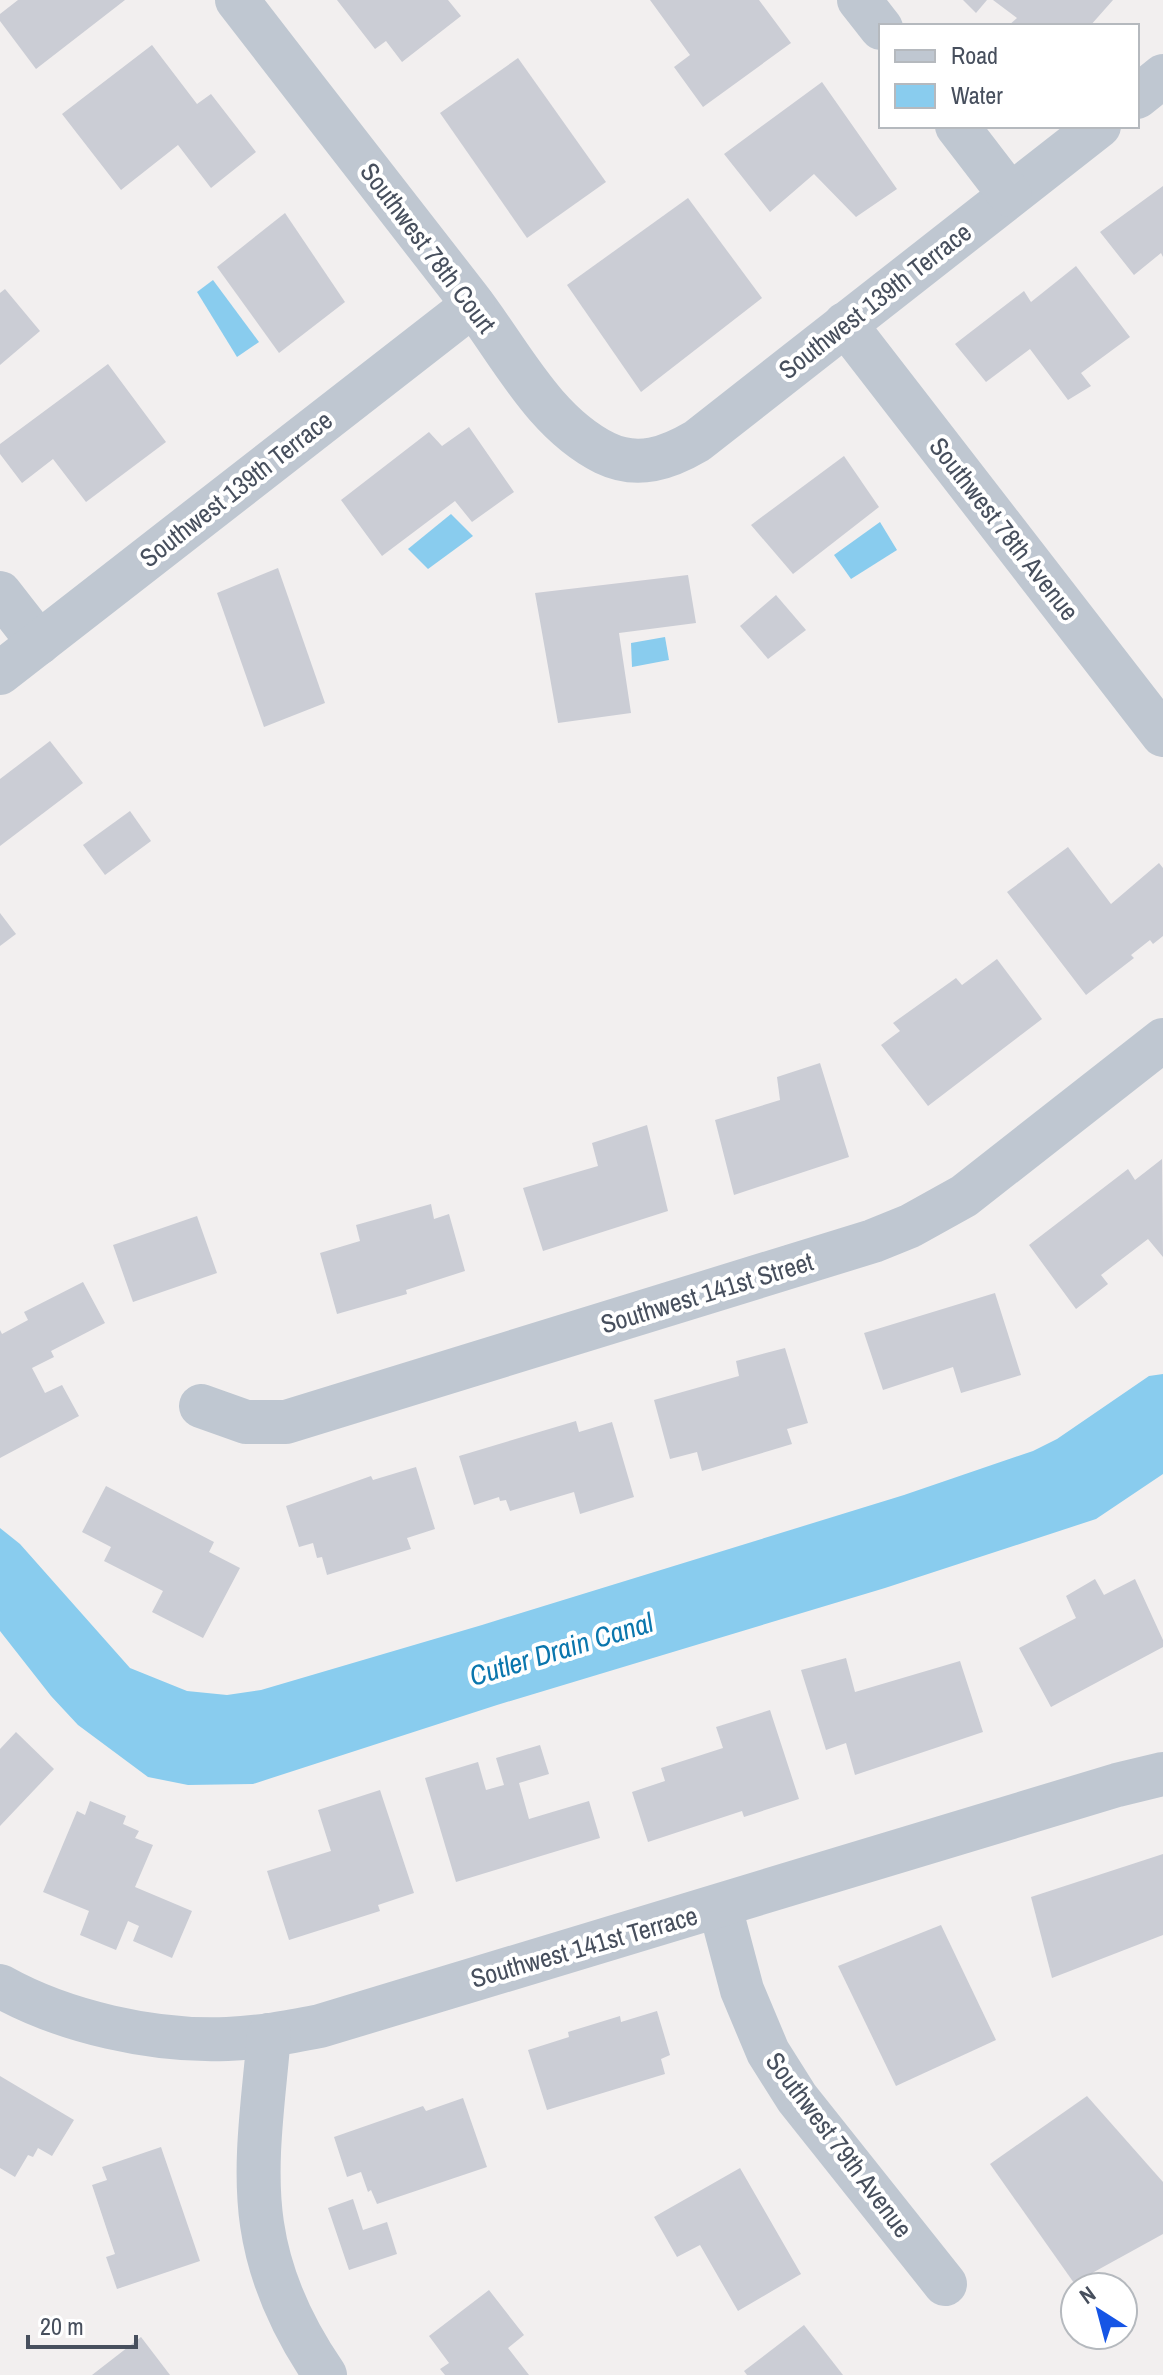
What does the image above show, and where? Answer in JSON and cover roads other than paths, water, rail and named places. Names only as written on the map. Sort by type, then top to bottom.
[{"type":"street","name":"Southwest 78th Court","points":[[237,0],[565,426],[607,454],[625,460],[644,461]]},
{"type":"street","points":[[859,0],[879,25]]},
{"type":"street","points":[[1139,95],[1163,76]]},
{"type":"street","points":[[959,128],[1010,195]]},
{"type":"street","name":"Southwest 139th Terrace","points":[[644,461],[665,457],[697,441],[1096,128]]},
{"type":"street","name":"Southwest 139th Terrace","points":[[0,673],[473,305]]},
{"type":"street","name":"Southwest 78th Avenue","points":[[845,324],[1163,735]]},
{"type":"street","points":[[0,593],[39,643]]},
{"type":"street","name":"Southwest 141st Street","points":[[201,1406],[246,1422],[286,1422],[873,1241],[910,1226],[964,1196],[1163,1040]]},
{"type":"street","name":"Southwest 141st Terrace","points":[[0,1986],[72,2017],[141,2032],[226,2039],[320,2026],[1117,1785],[1163,1774]]},
{"type":"street","name":"Southwest 79th Avenue","points":[[720,1907],[742,1990],[768,2052],[797,2098],[945,2284]]},
{"type":"street","points":[[269,2035],[261,2136],[262,2223],[271,2265],[295,2328],[325,2375]]},
{"type":"water","points":[[213,280],[259,342],[237,357],[197,292]]},
{"type":"water","points":[[451,514],[473,536],[428,569],[408,549]]},
{"type":"water","points":[[880,522],[897,550],[851,579],[834,555]]},
{"type":"water","points":[[665,637],[669,660],[632,667],[631,643]]},
{"type":"water","name":"Cutler Drain Canal","points":[[1163,1374],[1163,1474],[1096,1519],[885,1588],[497,1705],[253,1784],[188,1785],[148,1777],[78,1725],[0,1631],[0,1528],[20,1544],[130,1668],[187,1691],[227,1695],[261,1690],[904,1495],[1033,1451],[1057,1439],[1149,1376]]}]
